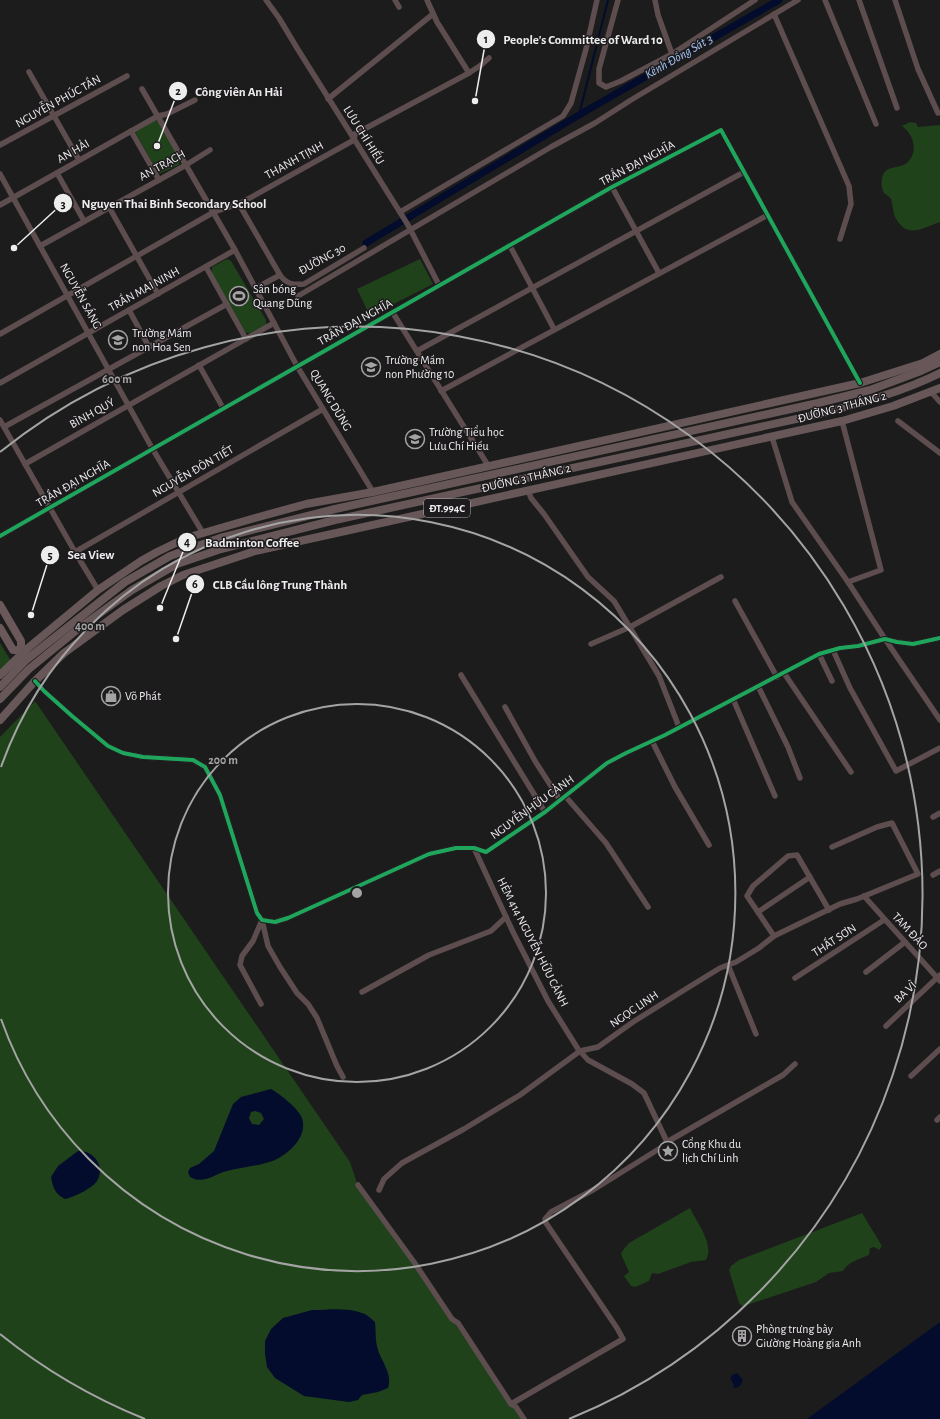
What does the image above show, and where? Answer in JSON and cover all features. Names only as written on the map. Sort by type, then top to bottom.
[{"type":"main road","name":"ĐƯỜNG 3 THÁNG 2","points":[[0,688],[25,658],[98,590],[141,561],[186,538],[306,504],[374,492],[860,383],[923,363],[940,354]]},
{"type":"main road","name":"ĐƯỜNG 3 THÁNG 2","points":[[0,676],[125,582],[170,556],[220,538],[335,509],[818,403],[870,390],[921,371],[940,362]]},
{"type":"main road","name":"ĐƯỜNG 3 THÁNG 2","points":[[0,699],[25,658],[78,629],[132,590],[177,564],[221,549],[336,520],[819,414],[872,400],[923,382],[940,373]]},
{"type":"main road","name":"ĐƯỜNG 3 THÁNG 2","points":[[0,720],[64,653],[129,607],[165,584],[198,569],[255,551],[842,421],[887,408],[940,388]]},
{"type":"main road","points":[[525,458],[526,467]]},
{"type":"main road","points":[[488,466],[492,474]]},
{"type":"main road","points":[[502,483],[505,495]]},
{"type":"main road","points":[[158,575],[165,584]]},
{"type":"main road","points":[[0,605],[21,641],[25,658],[36,681]]},
{"type":"main road","points":[[0,628],[13,650],[25,658]]},
{"type":"street","name":"LƯU CHÍ HIẾU","points":[[266,0],[280,18],[328,99],[410,228],[439,285]]},
{"type":"street","points":[[395,0],[399,7]]},
{"type":"street","points":[[427,0],[448,41],[468,73]]},
{"type":"street","points":[[400,213],[563,116],[571,104],[586,49],[597,0]]},
{"type":"street","points":[[618,0],[599,69],[598,80],[601,85],[606,87],[672,54],[755,0]]},
{"type":"street","points":[[655,0],[657,12],[672,54]]},
{"type":"street","points":[[298,296],[410,228],[595,123],[798,0]]},
{"type":"street","points":[[825,0],[876,124]]},
{"type":"street","points":[[859,0],[897,108]]},
{"type":"street","points":[[895,0],[918,70],[938,113]]},
{"type":"street","points":[[328,99],[433,14]]},
{"type":"street","points":[[774,14],[849,186],[851,204],[840,239]]},
{"type":"street","name":"THANH TỊNH","points":[[0,334],[214,212],[239,204],[354,140],[355,134],[468,73],[482,65],[489,58]]},
{"type":"street","points":[[29,72],[80,160]]},
{"type":"street","name":"NGUYỄN PHÚC TẦN","points":[[0,145],[127,76]]},
{"type":"street","name":"QUANG DŨNG","points":[[142,89],[214,212],[297,366],[374,492]]},
{"type":"street","name":"AN HẢI","points":[[0,205],[158,116],[167,114],[195,100]]},
{"type":"street","name":"TRẦN ĐẠI NGHĨA","points":[[0,536],[612,187],[721,130],[744,172]]},
{"type":"street","points":[[131,131],[159,180]]},
{"type":"street","name":"AN TRẠCH","points":[[40,246],[186,165],[210,150]]},
{"type":"street","points":[[417,351],[744,172],[860,383]]},
{"type":"street","points":[[57,173],[84,221]]},
{"type":"street","name":"NGUYỄN SÁNG","points":[[0,174],[152,448],[203,533]]},
{"type":"street","points":[[612,187],[659,273]]},
{"type":"street","name":"ĐƯỜNG 30","points":[[239,204],[280,275],[288,284],[304,284],[364,248]]},
{"type":"street","points":[[109,207],[158,294]]},
{"type":"street","points":[[441,391],[768,215]]},
{"type":"street","points":[[510,246],[554,329]]},
{"type":"street","name":"TRẦN MAI NINH","points":[[0,383],[235,250]]},
{"type":"street","points":[[206,267],[246,338]]},
{"type":"street","points":[[256,288],[280,275]]},
{"type":"street","points":[[4,427],[227,304]]},
{"type":"street","points":[[129,310],[149,347]]},
{"type":"street","points":[[393,313],[488,466]]},
{"type":"street","name":"BÌNH QUÝ","points":[[25,464],[274,323]]},
{"type":"street","points":[[199,366],[223,408]]},
{"type":"street","points":[[931,392],[940,402]]},
{"type":"street","name":"NGUYỄN ĐÔN TIẾT","points":[[75,552],[323,409]]},
{"type":"street","points":[[0,420],[49,508],[98,590]]},
{"type":"street","points":[[842,421],[881,570],[848,582]]},
{"type":"street","points":[[898,421],[940,452]]},
{"type":"street","points":[[772,437],[792,502],[848,582],[940,720]]},
{"type":"street","points":[[528,490],[530,498],[544,514],[588,577],[614,601],[659,676],[679,727]]},
{"type":"street","points":[[591,644],[630,627],[721,577]]},
{"type":"street","points":[[735,601],[777,677]]},
{"type":"street","name":"NGUYỄN HỮU CẢNH","points":[[262,920],[275,922],[288,918],[430,854],[456,848],[474,848],[486,852],[566,797],[607,763],[777,677],[818,654],[885,639],[913,644],[940,638]]},
{"type":"street","points":[[833,650],[850,688],[896,771],[940,748]]},
{"type":"street","points":[[818,654],[832,681]]},
{"type":"street","points":[[784,673],[851,772]]},
{"type":"street","points":[[461,675],[545,812]]},
{"type":"street","points":[[36,681],[44,691],[108,746],[123,753],[143,757],[193,760],[205,767],[220,795],[257,913],[262,920],[268,946],[280,968],[297,993],[308,1004],[317,1018],[343,1077]]},
{"type":"street","points":[[758,686],[788,747],[800,778]]},
{"type":"street","points":[[733,699],[775,796]]},
{"type":"street","points":[[505,707],[560,800]]},
{"type":"street","points":[[652,741],[675,787],[709,845]]},
{"type":"street","points":[[566,797],[606,843],[648,906]]},
{"type":"street","points":[[934,817],[940,813]]},
{"type":"street","name":"NGỌC LINH","points":[[379,1190],[384,1179],[402,1163],[464,1129],[520,1095],[580,1051],[598,1047],[633,1022],[689,986],[720,968],[736,962],[759,948],[774,936],[829,910],[918,874],[892,823],[876,827],[832,847]]},
{"type":"street","name":"HẺM 414 NGUYỄN HỮU CẢNH","points":[[474,848],[506,917],[548,1001],[580,1051],[588,1060],[632,1084],[644,1093],[669,1143]]},
{"type":"street","points":[[774,936],[747,896],[753,886],[788,856],[797,856],[829,910]]},
{"type":"street","points":[[933,875],[940,871]]},
{"type":"street","points":[[758,912],[810,877]]},
{"type":"street","name":"TAM ĐẢO","points":[[864,896],[884,920],[939,978]]},
{"type":"street","points":[[362,992],[429,955],[491,931],[506,917]]},
{"type":"street","points":[[261,1004],[240,965],[242,956],[253,941],[262,920]]},
{"type":"street","name":"THẤT SƠN","points":[[795,978],[884,920]]},
{"type":"street","points":[[866,972],[905,942]]},
{"type":"street","points":[[728,965],[756,1034]]},
{"type":"street","name":"BA VÌ","points":[[886,1026],[939,978]]},
{"type":"street","points":[[911,1076],[940,1049]]},
{"type":"street","points":[[511,1404],[623,1339],[546,1223],[545,1219],[551,1212],[593,1190],[783,1075],[794,1064]]},
{"type":"street","points":[[358,1185],[414,1262],[452,1319],[458,1323],[511,1404],[516,1407],[524,1419]]},
{"type":"green space","points":[[156,120],[180,159],[179,165],[159,174],[135,132]]},
{"type":"green space","points":[[910,122],[916,123],[918,127],[940,125],[940,222],[915,230],[905,228],[900,224],[895,217],[891,199],[882,189],[882,177],[885,172],[890,168],[904,165],[911,159],[914,144],[910,134],[902,126]]},
{"type":"green space","points":[[227,259],[231,261],[266,320],[266,325],[251,334],[245,332],[212,273],[212,267]]},
{"type":"green space","points":[[420,259],[433,284],[370,316],[357,289]]},
{"type":"green space","points":[[0,643],[11,661],[0,672]]},
{"type":"green space","points":[[35,701],[350,1162],[357,1183],[521,1419],[0,1419],[0,737]]},
{"type":"green space","points":[[690,1208],[704,1233],[708,1247],[706,1260],[691,1262],[658,1274],[652,1273],[649,1281],[635,1287],[631,1286],[624,1276],[629,1272],[621,1254],[623,1250],[629,1243]]},
{"type":"green space","points":[[862,1213],[882,1246],[879,1250],[874,1247],[870,1248],[869,1255],[851,1263],[843,1271],[829,1273],[816,1282],[750,1304],[742,1306],[739,1303],[729,1270],[731,1266],[739,1260]]},
{"type":"water","points":[[271,1089],[284,1098],[300,1114],[303,1125],[300,1137],[292,1148],[275,1160],[222,1172],[200,1180],[190,1177],[188,1172],[190,1168],[199,1164],[214,1151],[233,1104],[241,1097]],"holes":[[[255,1111],[261,1113],[264,1119],[259,1125],[252,1124],[249,1118],[251,1112]]]},
{"type":"water","points":[[78,1151],[89,1153],[97,1160],[100,1170],[99,1176],[95,1184],[87,1190],[65,1199],[55,1190],[51,1177],[58,1166]]},
{"type":"water","points":[[344,1309],[356,1311],[366,1314],[375,1322],[377,1347],[389,1378],[388,1388],[378,1392],[362,1395],[358,1400],[349,1402],[304,1396],[275,1378],[267,1367],[265,1354],[265,1341],[271,1329],[283,1318],[312,1310]]},
{"type":"water","points":[[940,1322],[940,1419],[807,1419]]},
{"type":"water","points":[[737,1373],[743,1380],[740,1386],[734,1388],[730,1379],[732,1375]]},
{"type":"waterway","points":[[579,115],[608,0]]},
{"type":"waterway","name":"Kênh Đồng Sát 3","points":[[366,243],[579,115],[779,0]]},
{"type":"cycle path","points":[[0,536],[612,187],[721,130],[860,383]]},
{"type":"cycle path","points":[[35,681],[72,716],[108,746],[123,753],[143,757],[193,760],[205,767],[220,795],[257,913],[262,920],[275,922],[288,918],[429,854],[456,848],[474,848],[486,852],[545,812],[607,763],[665,735],[819,654],[885,639],[913,644],[940,638]]},
{"type":"place","name":"People's Committee of Ward 10","points":[[475,101]]},
{"type":"place","name":"Công viên An Hải","points":[[157,146]]},
{"type":"place","name":"Nguyen Thai Binh Secondary School","points":[[14,248]]},
{"type":"place","name":"Sân bóng Quang Dũng","points":[[239,296]]},
{"type":"place","name":"Trường Mầm non Hoa Sen","points":[[118,340]]},
{"type":"place","name":"Trường Mầm non Phường 10","points":[[371,367]]},
{"type":"place","name":"Trường Tiểu học Lưu Chí Hiếu","points":[[415,439]]},
{"type":"place","name":"Badminton Coffee","points":[[160,608]]},
{"type":"place","name":"Sea View","points":[[31,615]]},
{"type":"place","name":"CLB Cầu lông Trung Thành","points":[[176,639]]},
{"type":"place","name":"Võ Phát","points":[[111,696]]},
{"type":"place","name":"Cổng Khu du lịch Chí Linh","points":[[668,1151]]},
{"type":"place","name":"Phòng trưng bày Giường Hoàng gia Anh","points":[[742,1336]]}]
